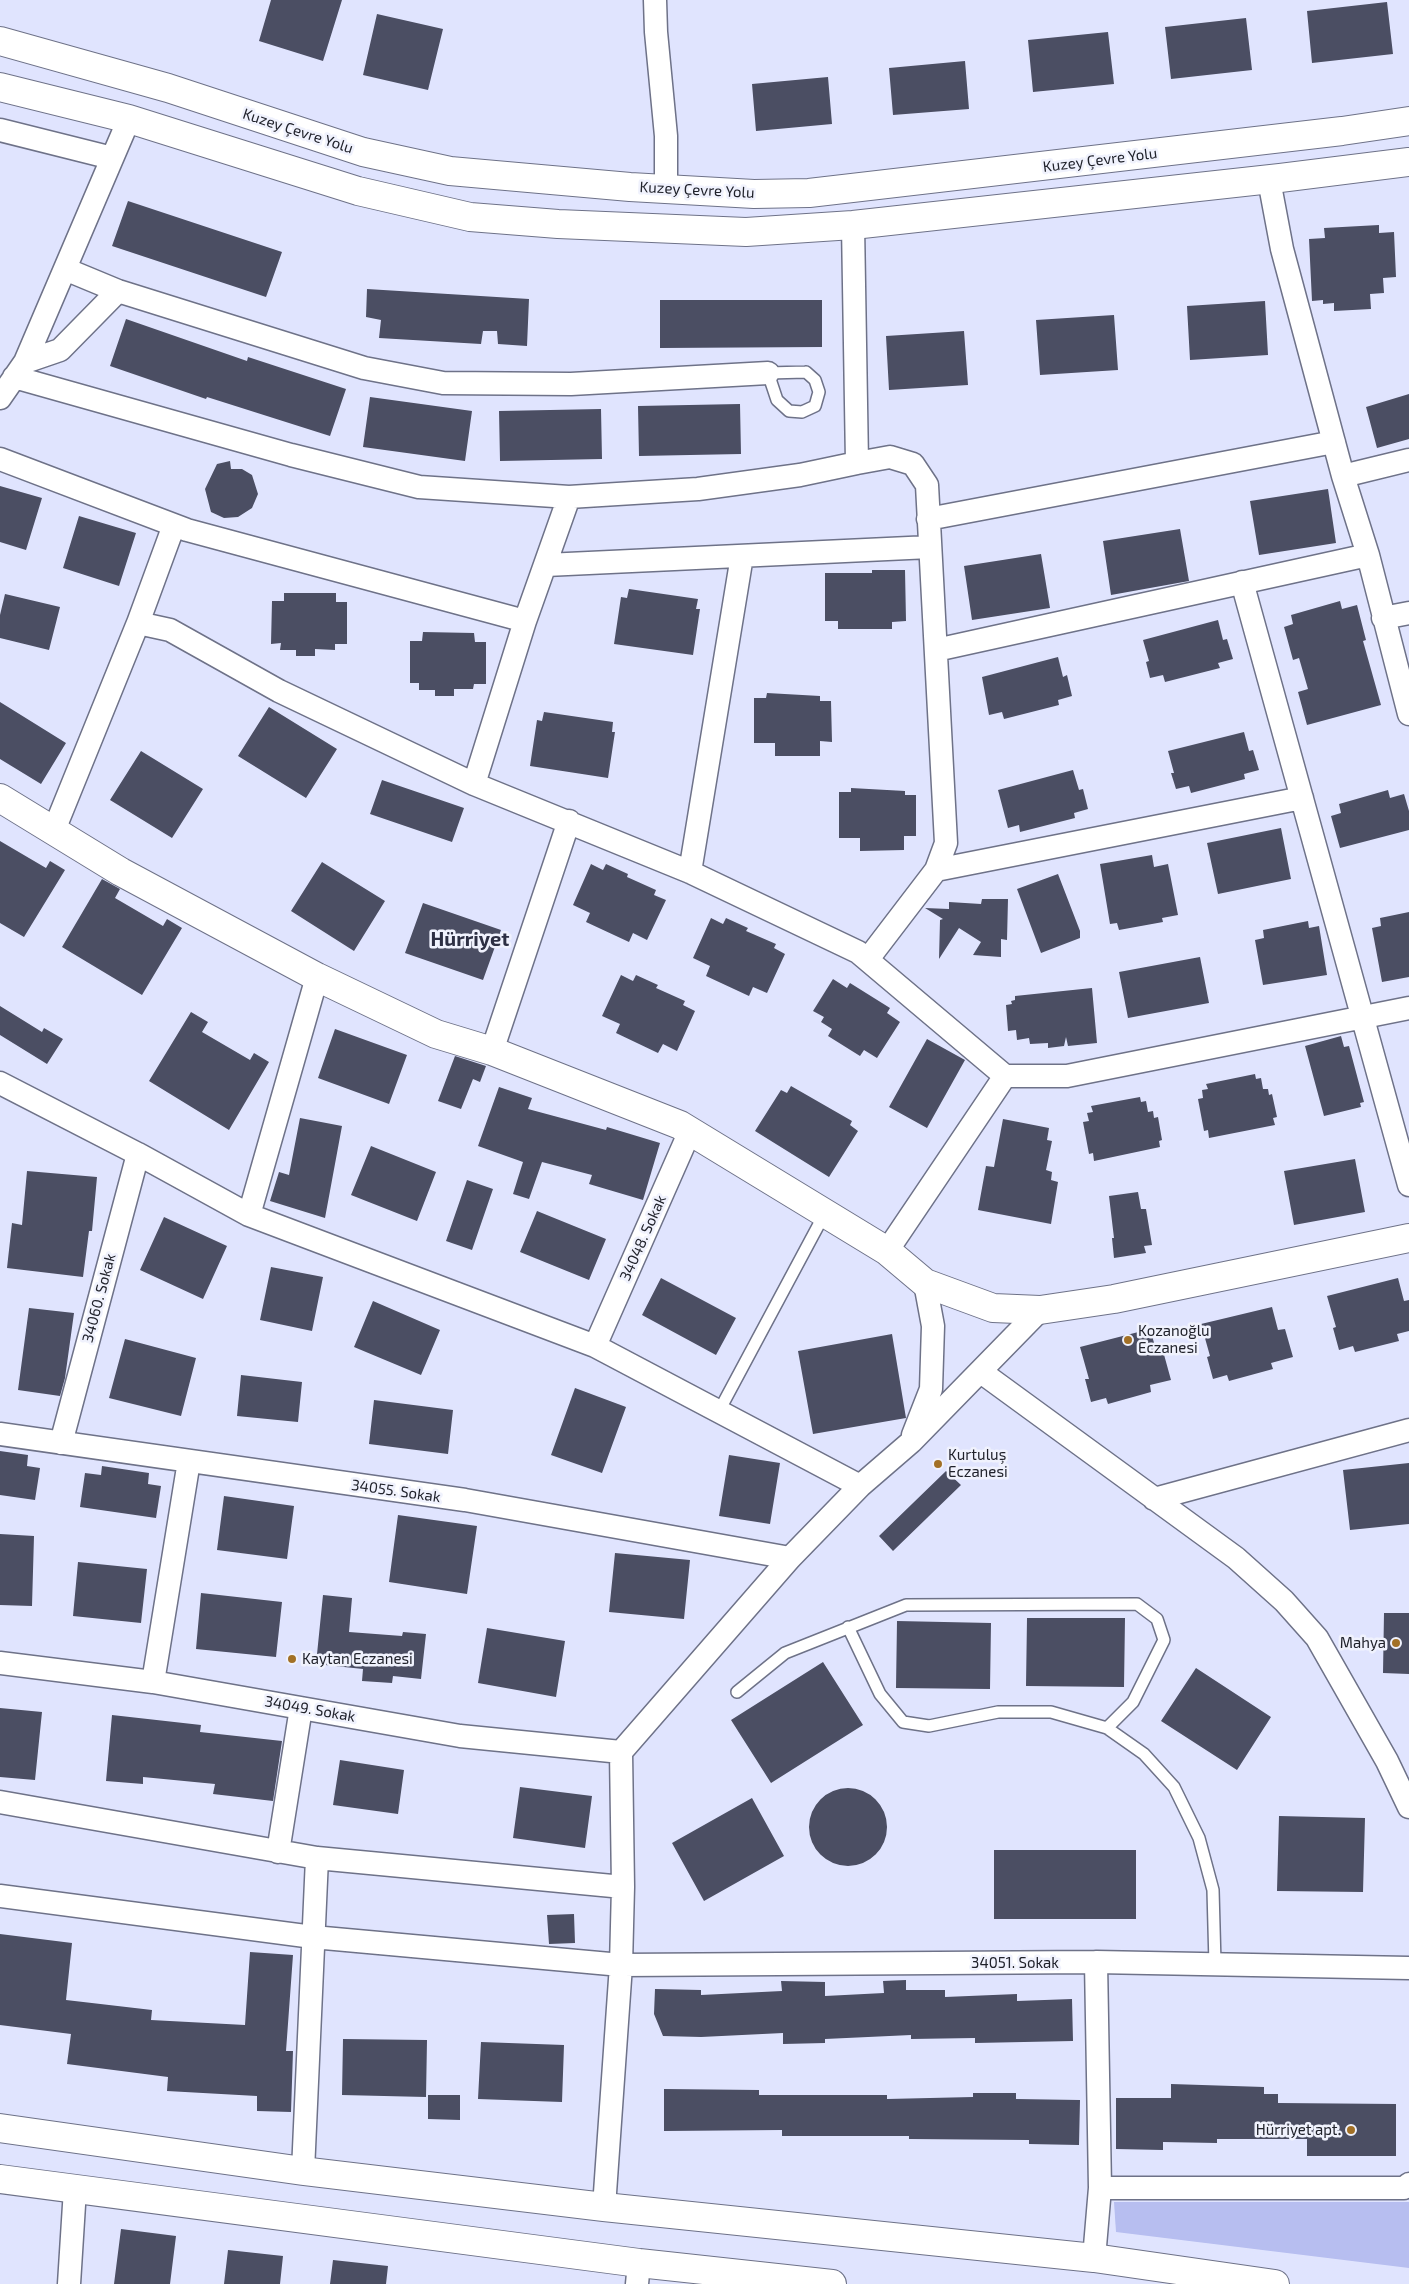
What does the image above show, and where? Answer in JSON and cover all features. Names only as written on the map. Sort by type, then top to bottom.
[{"type":"main road","name":"Kuzey Çevre Yolu","points":[[0,41],[168,88],[363,152],[450,171],[666,189],[754,194],[810,193],[1312,135],[1409,121]]},
{"type":"main road","points":[[0,87],[129,119],[358,191],[470,217],[558,224],[746,232],[853,225],[1269,180],[1409,162]]},
{"type":"main road","points":[[0,798],[121,872],[317,977],[436,1034],[492,1050],[680,1125],[887,1251],[925,1283],[993,1308],[1040,1310],[1114,1299],[1409,1238]]},
{"type":"main road","points":[[0,2128],[303,2171],[604,2207],[1094,2258],[1274,2284]]},
{"type":"main road","points":[[0,2179],[75,2188],[638,2273],[832,2284]]},
{"type":"street","points":[[655,0],[656,32],[666,136],[666,189]]},
{"type":"street","points":[[0,398],[20,369],[129,119]]},
{"type":"street","points":[[0,130],[112,158]]},
{"type":"street","points":[[1269,180],[1282,249],[1343,476],[1368,555],[1409,714]]},
{"type":"street","points":[[853,225],[857,464]]},
{"type":"street","points":[[65,269],[118,291],[364,368],[443,383],[572,384],[768,373]]},
{"type":"street","points":[[20,369],[60,350],[118,291]]},
{"type":"street","points":[[20,369],[291,455],[419,487],[569,497],[698,489],[800,475],[890,457],[913,464],[927,485],[946,843],[936,870],[868,959]]},
{"type":"street","points":[[928,519],[1334,442]]},
{"type":"street","points":[[0,459],[174,525],[525,621]]},
{"type":"street","points":[[1343,476],[1409,460]]},
{"type":"street","points":[[474,784],[525,621],[569,497]]},
{"type":"street","points":[[54,830],[138,623],[174,525]]},
{"type":"street","points":[[546,565],[930,547]]},
{"type":"street","points":[[936,650],[1368,555]]},
{"type":"street","points":[[690,872],[742,556]]},
{"type":"street","points":[[1242,582],[1409,1185]]},
{"type":"street","points":[[1384,618],[1409,613]]},
{"type":"street","points":[[138,623],[170,630],[278,692],[474,784],[570,821],[690,872],[858,952],[1005,1076],[1067,1076],[1409,1008]]},
{"type":"street","points":[[936,870],[1302,798]]},
{"type":"street","points":[[492,1050],[570,821]]},
{"type":"street","points":[[249,1215],[317,977]]},
{"type":"street","points":[[887,1251],[1005,1076]]},
{"type":"street","points":[[0,1084],[138,1154],[249,1215],[595,1346],[860,1486]]},
{"type":"street","name":"34048. Sokak","points":[[595,1346],[690,1131]]},
{"type":"street","name":"34060. Sokak","points":[[61,1443],[138,1154]]},
{"type":"street","points":[[911,1442],[931,1389],[933,1326],[925,1283]]},
{"type":"street","points":[[604,2207],[621,1965],[623,1887],[621,1752],[790,1558],[860,1486],[911,1442],[1040,1310]]},
{"type":"street","points":[[981,1372],[1236,1558],[1284,1601],[1317,1638],[1387,1761],[1409,1807]]},
{"type":"street","points":[[1154,1499],[1409,1430]]},
{"type":"street","name":"34055. Sokak","points":[[0,1434],[465,1500],[790,1558]]},
{"type":"street","points":[[153,1682],[189,1461]]},
{"type":"street","name":"34049. Sokak","points":[[0,1663],[153,1682],[460,1736],[621,1752]]},
{"type":"street","points":[[278,1852],[301,1708]]},
{"type":"street","points":[[0,1802],[317,1858],[623,1887]]},
{"type":"street","points":[[303,2171],[317,1858]]},
{"type":"street","name":"34051. Sokak","points":[[0,1896],[313,1937],[621,1965],[1096,1962],[1409,1968]]},
{"type":"street","points":[[1094,2258],[1100,2188],[1096,1962]]},
{"type":"street","points":[[1100,2188],[1404,2188],[1409,2184]]},
{"type":"street","points":[[69,2284],[75,2188]]},
{"type":"lane","points":[[806,372],[815,380],[819,392],[816,406],[802,412],[789,411],[777,400],[768,373],[806,372]]},
{"type":"lane","points":[[719,1411],[825,1213]]},
{"type":"lane","points":[[737,1692],[785,1653],[906,1605],[1138,1604],[1157,1618],[1164,1640],[1133,1702],[1107,1728]]},
{"type":"lane","points":[[848,1628],[880,1694],[903,1722],[929,1726],[998,1712],[1051,1712],[1107,1728],[1144,1754],[1174,1787],[1199,1838],[1213,1890],[1215,1964]]},
{"type":"shaded area","points":[[1114,2202],[1409,2202],[1409,2268],[1116,2232]]},
{"type":"building","points":[[271,0],[342,0],[323,61],[259,41]]},
{"type":"building","points":[[1387,2],[1393,54],[1312,63],[1307,11]]},
{"type":"building","points":[[377,14],[443,29],[428,90],[363,75]]},
{"type":"building","points":[[1246,18],[1252,70],[1171,79],[1165,27]]},
{"type":"building","points":[[1108,32],[1114,84],[1033,92],[1028,40]]},
{"type":"building","points":[[965,61],[969,109],[893,115],[889,68]]},
{"type":"building","points":[[828,77],[832,124],[756,131],[752,84]]},
{"type":"building","points":[[128,201],[282,252],[266,297],[112,246]]},
{"type":"building","points":[[1379,225],[1379,233],[1394,232],[1396,277],[1383,278],[1384,293],[1370,294],[1371,309],[1334,311],[1334,303],[1323,304],[1323,300],[1312,301],[1309,239],[1325,238],[1324,228]]},
{"type":"building","points":[[367,289],[529,299],[527,346],[498,344],[497,331],[483,331],[481,344],[379,338],[381,320],[366,317]]},
{"type":"building","points":[[660,300],[822,300],[822,347],[660,348]]},
{"type":"building","points":[[1265,301],[1268,355],[1190,360],[1187,306]]},
{"type":"building","points":[[1114,315],[1118,370],[1040,375],[1036,320]]},
{"type":"building","points":[[126,319],[247,361],[248,357],[346,389],[330,436],[207,397],[206,399],[110,366]]},
{"type":"building","points":[[964,331],[968,385],[889,390],[886,336]]},
{"type":"building","points":[[1409,394],[1409,439],[1377,448],[1366,407]]},
{"type":"building","points":[[370,397],[472,411],[465,461],[363,447]]},
{"type":"building","points":[[740,404],[741,454],[639,456],[638,406]]},
{"type":"building","points":[[601,409],[602,459],[500,461],[499,411]]},
{"type":"building","points":[[230,461],[231,469],[242,469],[252,475],[258,494],[252,508],[238,517],[224,518],[211,512],[205,489],[217,464]]},
{"type":"building","points":[[0,486],[42,498],[26,550],[0,542]]},
{"type":"building","points":[[1328,489],[1336,543],[1259,555],[1250,501]]},
{"type":"building","points":[[79,516],[136,533],[119,586],[63,568]]},
{"type":"building","points":[[1180,529],[1189,581],[1111,595],[1103,541]]},
{"type":"building","points":[[1041,554],[1050,608],[972,620],[964,566]]},
{"type":"building","points":[[872,570],[905,570],[906,621],[892,622],[892,629],[838,629],[838,621],[825,621],[825,573],[872,573]]},
{"type":"building","points":[[629,589],[698,599],[696,609],[700,609],[693,655],[614,644],[621,597],[627,598]]},
{"type":"building","points":[[284,593],[336,593],[336,602],[347,602],[347,644],[335,644],[335,650],[315,649],[315,656],[296,656],[296,650],[280,650],[281,643],[271,644],[272,601],[284,601]]},
{"type":"building","points":[[5,594],[60,607],[49,650],[0,638],[0,615]]},
{"type":"building","points":[[1340,601],[1342,609],[1357,605],[1366,640],[1363,641],[1381,705],[1307,725],[1298,692],[1308,689],[1299,658],[1293,660],[1284,627],[1293,624],[1291,615]]},
{"type":"building","points":[[1218,620],[1223,640],[1227,639],[1233,659],[1218,663],[1220,668],[1165,682],[1163,675],[1150,678],[1146,662],[1149,661],[1143,640]]},
{"type":"building","points":[[423,632],[474,633],[475,642],[486,642],[486,684],[474,684],[473,689],[454,689],[454,696],[435,696],[435,690],[419,690],[419,683],[410,683],[410,641],[422,641]]},
{"type":"building","points":[[1058,657],[1063,677],[1067,675],[1072,696],[1058,700],[1059,705],[1004,719],[1002,712],[989,715],[982,677]]},
{"type":"building","points":[[767,693],[820,696],[820,701],[831,701],[832,742],[820,741],[820,756],[775,756],[775,743],[754,743],[754,698],[766,698]]},
{"type":"building","points":[[0,702],[66,743],[41,784],[0,759]]},
{"type":"building","points":[[269,707],[337,749],[306,798],[238,756]]},
{"type":"building","points":[[544,712],[613,722],[612,732],[615,732],[608,778],[530,766],[537,720],[542,721]]},
{"type":"building","points":[[1244,732],[1249,751],[1253,750],[1259,770],[1244,774],[1245,779],[1191,793],[1189,786],[1176,789],[1171,773],[1174,773],[1168,751]]},
{"type":"building","points":[[141,751],[203,789],[172,838],[110,800]]},
{"type":"building","points":[[1073,770],[1079,790],[1083,789],[1088,809],[1074,813],[1075,818],[1020,832],[1019,825],[1008,828],[998,790]]},
{"type":"building","points":[[382,780],[464,808],[452,842],[370,814]]},
{"type":"building","points":[[851,788],[905,791],[905,795],[916,795],[916,836],[904,836],[904,850],[860,851],[860,838],[839,838],[839,792],[851,792]]},
{"type":"building","points":[[1388,790],[1390,798],[1404,794],[1409,811],[1409,830],[1340,848],[1331,816],[1341,813],[1339,804]]},
{"type":"building","points":[[1281,828],[1291,879],[1218,894],[1207,843]]},
{"type":"building","points":[[0,841],[46,868],[50,861],[65,870],[24,937],[0,923]]},
{"type":"building","points":[[1152,855],[1154,867],[1168,864],[1178,915],[1162,918],[1163,922],[1119,930],[1117,923],[1110,924],[1100,864]]},
{"type":"building","points":[[322,862],[385,901],[354,951],[291,911]]},
{"type":"building","points":[[591,864],[603,870],[606,864],[628,874],[627,877],[656,890],[654,895],[666,900],[647,940],[633,933],[629,942],[586,922],[590,913],[573,905]]},
{"type":"building","points":[[1058,874],[1080,931],[1080,938],[1041,953],[1017,889]]},
{"type":"building","points":[[102,879],[120,889],[115,898],[163,926],[167,919],[182,928],[142,995],[62,947]]},
{"type":"building","points":[[982,899],[1008,899],[1007,940],[1001,939],[1001,957],[973,955],[981,942],[959,928],[939,959],[940,920],[943,919],[925,908],[949,909],[949,902],[981,904]]},
{"type":"building","points":[[423,903],[501,930],[483,980],[405,953]]},
{"type":"building","points":[[1409,912],[1409,977],[1382,982],[1372,928],[1381,926],[1380,918]]},
{"type":"building","points":[[711,918],[723,924],[726,918],[748,928],[746,931],[776,944],[774,948],[785,954],[767,993],[753,987],[749,996],[706,976],[710,966],[693,958]]},
{"type":"building","points":[[1308,921],[1309,928],[1319,926],[1327,975],[1263,985],[1255,940],[1264,938],[1263,930]]},
{"type":"building","points":[[1200,957],[1209,1003],[1128,1018],[1119,972]]},
{"type":"building","points":[[621,975],[633,981],[636,975],[658,985],[656,988],[685,1001],[683,1005],[695,1011],[677,1051],[663,1044],[658,1053],[616,1033],[620,1024],[602,1016]]},
{"type":"building","points":[[833,979],[847,988],[850,983],[890,1008],[887,1013],[900,1022],[877,1058],[864,1050],[860,1056],[828,1036],[832,1029],[821,1022],[824,1017],[813,1011]]},
{"type":"building","points":[[1092,988],[1097,1043],[1068,1046],[1066,1037],[1064,1046],[1048,1048],[1048,1043],[1030,1044],[1029,1038],[1017,1040],[1016,1030],[1008,1031],[1006,1005],[1012,1004],[1011,1001],[1015,1000],[1015,996]]},
{"type":"building","points":[[0,1006],[42,1032],[44,1028],[63,1039],[47,1064],[0,1035]]},
{"type":"building","points":[[191,1012],[208,1022],[202,1032],[250,1060],[254,1053],[269,1062],[229,1130],[149,1081]]},
{"type":"building","points":[[335,1029],[407,1055],[389,1104],[318,1078]]},
{"type":"building","points":[[1341,1036],[1344,1047],[1349,1046],[1364,1102],[1360,1103],[1361,1107],[1324,1116],[1305,1046]]},
{"type":"building","points":[[927,1039],[965,1060],[927,1128],[889,1107]]},
{"type":"building","points":[[455,1056],[486,1066],[480,1082],[473,1079],[461,1109],[438,1101]]},
{"type":"building","points":[[1255,1074],[1256,1079],[1261,1078],[1263,1089],[1268,1089],[1269,1095],[1272,1094],[1277,1117],[1273,1118],[1275,1125],[1209,1138],[1208,1130],[1204,1131],[1198,1099],[1203,1098],[1202,1090],[1208,1089],[1206,1084]]},
{"type":"building","points":[[791,1086],[852,1121],[850,1125],[858,1131],[829,1177],[755,1131],[781,1090],[787,1093]]},
{"type":"building","points":[[499,1087],[532,1098],[528,1109],[606,1130],[607,1127],[660,1143],[643,1200],[589,1184],[592,1175],[542,1162],[529,1199],[513,1194],[523,1162],[478,1146]]},
{"type":"building","points":[[1140,1097],[1141,1102],[1146,1101],[1148,1112],[1153,1111],[1154,1118],[1158,1117],[1162,1140],[1159,1141],[1160,1147],[1094,1161],[1093,1153],[1089,1154],[1083,1122],[1089,1121],[1087,1113],[1093,1112],[1091,1106]]},
{"type":"building","points":[[300,1118],[342,1126],[325,1218],[270,1201],[279,1172],[289,1175]]},
{"type":"building","points":[[1003,1119],[1049,1128],[1047,1140],[1052,1141],[1046,1170],[1052,1172],[1051,1180],[1058,1182],[1051,1224],[978,1210],[986,1166],[994,1167]]},
{"type":"building","points":[[371,1146],[436,1172],[417,1221],[351,1195]]},
{"type":"building","points":[[1355,1159],[1365,1212],[1294,1225],[1284,1171]]},
{"type":"building","points":[[27,1171],[97,1177],[92,1231],[89,1231],[83,1277],[7,1268],[12,1223],[22,1225]]},
{"type":"building","points":[[467,1180],[493,1189],[472,1250],[446,1241]]},
{"type":"building","points":[[1138,1192],[1141,1209],[1146,1209],[1152,1245],[1144,1246],[1146,1253],[1114,1258],[1112,1238],[1114,1238],[1109,1196]]},
{"type":"building","points":[[537,1211],[606,1239],[589,1280],[520,1252]]},
{"type":"building","points":[[164,1217],[227,1246],[203,1299],[140,1270]]},
{"type":"building","points":[[271,1267],[323,1277],[312,1331],[260,1320]]},
{"type":"building","points":[[661,1278],[736,1318],[716,1355],[642,1315]]},
{"type":"building","points":[[1398,1278],[1404,1301],[1409,1300],[1409,1331],[1397,1334],[1399,1341],[1355,1352],[1353,1346],[1339,1350],[1333,1328],[1336,1327],[1327,1296]]},
{"type":"building","points":[[373,1301],[440,1330],[421,1375],[354,1347]]},
{"type":"building","points":[[1272,1307],[1278,1330],[1285,1329],[1293,1357],[1271,1363],[1273,1369],[1229,1381],[1227,1375],[1213,1379],[1207,1357],[1210,1356],[1201,1324]]},
{"type":"building","points":[[29,1308],[74,1313],[65,1378],[60,1396],[18,1390]]},
{"type":"building","points":[[1150,1329],[1157,1353],[1163,1351],[1171,1380],[1150,1385],[1151,1392],[1108,1404],[1106,1398],[1091,1402],[1085,1379],[1089,1379],[1080,1347]]},
{"type":"building","points":[[892,1334],[906,1418],[813,1434],[798,1351]]},
{"type":"building","points":[[125,1339],[196,1358],[181,1416],[109,1398]]},
{"type":"building","points":[[241,1375],[302,1382],[298,1422],[237,1416]]},
{"type":"building","points":[[575,1388],[626,1407],[602,1473],[551,1455]]},
{"type":"building","points":[[374,1400],[453,1410],[448,1454],[369,1444]]},
{"type":"building","points":[[0,1451],[28,1455],[27,1466],[40,1468],[35,1500],[0,1495]]},
{"type":"building","points":[[729,1455],[780,1463],[770,1524],[719,1516]]},
{"type":"building","points":[[1409,1463],[1409,1524],[1350,1530],[1343,1470]]},
{"type":"building","points":[[102,1466],[149,1473],[148,1484],[161,1486],[156,1518],[80,1507],[85,1473],[101,1475]]},
{"type":"building","points":[[946,1471],[961,1485],[893,1551],[879,1536]]},
{"type":"building","points":[[224,1496],[294,1506],[287,1559],[217,1550]]},
{"type":"building","points":[[398,1515],[477,1526],[467,1594],[389,1582]]},
{"type":"building","points":[[0,1534],[34,1536],[32,1606],[0,1605]]},
{"type":"building","points":[[615,1553],[690,1560],[684,1619],[609,1612]]},
{"type":"building","points":[[78,1562],[147,1569],[141,1623],[73,1616]]},
{"type":"building","points":[[201,1593],[282,1602],[276,1657],[196,1649]]},
{"type":"building","points":[[323,1595],[352,1598],[349,1632],[402,1636],[403,1632],[426,1634],[421,1679],[393,1676],[392,1683],[362,1681],[363,1669],[316,1664]]},
{"type":"building","name":"Mahya","points":[[1384,1613],[1409,1613],[1409,1674],[1383,1673]]},
{"type":"building","points":[[1027,1618],[1125,1618],[1124,1687],[1026,1686]]},
{"type":"building","points":[[897,1621],[991,1623],[990,1689],[896,1688]]},
{"type":"building","points":[[487,1628],[565,1641],[556,1697],[478,1683]]},
{"type":"building","points":[[823,1662],[863,1725],[771,1783],[731,1720]]},
{"type":"building","points":[[1196,1668],[1271,1717],[1237,1770],[1161,1721]]},
{"type":"building","points":[[0,1708],[42,1712],[35,1780],[0,1777]]},
{"type":"building","points":[[112,1715],[201,1725],[200,1732],[282,1741],[273,1801],[213,1794],[215,1784],[143,1777],[143,1784],[106,1781]]},
{"type":"building","points":[[340,1760],[404,1770],[398,1814],[333,1805]]},
{"type":"building","points":[[520,1787],[592,1796],[585,1848],[513,1838]]},
{"type":"building","points":[[848,1788],[863,1791],[876,1799],[884,1812],[887,1827],[884,1842],[876,1855],[863,1863],[848,1866],[833,1863],[820,1855],[812,1842],[809,1827],[812,1812],[820,1799],[833,1791]]},
{"type":"building","points":[[752,1798],[784,1856],[704,1901],[672,1843]]},
{"type":"building","points":[[1279,1816],[1365,1818],[1363,1892],[1277,1891]]},
{"type":"building","points":[[994,1850],[1136,1850],[1136,1919],[994,1919]]},
{"type":"building","points":[[574,1914],[575,1943],[549,1944],[547,1915]]},
{"type":"building","points":[[0,1934],[72,1943],[66,2000],[152,2010],[151,2020],[245,2025],[250,1952],[293,1955],[286,2051],[293,2051],[291,2112],[257,2111],[257,2096],[167,2091],[168,2077],[67,2064],[71,2034],[0,2025]]},
{"type":"building","points":[[906,1980],[906,1990],[945,1990],[945,1997],[1017,1994],[1017,2001],[1072,1999],[1073,2041],[975,2043],[975,2038],[911,2039],[911,2035],[825,2039],[825,2043],[783,2044],[783,2033],[701,2037],[663,2036],[654,2014],[655,1989],[701,1990],[701,1995],[782,1991],[781,1981],[825,1982],[825,1996],[884,1993],[883,1981]]},
{"type":"building","points":[[343,2039],[427,2040],[426,2097],[342,2095]]},
{"type":"building","points":[[481,2042],[564,2045],[562,2102],[478,2099]]},
{"type":"building","points":[[1171,2084],[1264,2087],[1264,2094],[1278,2094],[1278,2103],[1396,2104],[1396,2156],[1307,2156],[1307,2139],[1217,2139],[1217,2143],[1163,2142],[1163,2150],[1116,2149],[1116,2098],[1171,2098]]},
{"type":"building","points":[[664,2089],[759,2090],[759,2095],[887,2095],[887,2099],[973,2097],[973,2093],[1016,2093],[1016,2099],[1080,2100],[1079,2145],[1029,2144],[1029,2140],[909,2139],[909,2136],[782,2136],[782,2130],[664,2131]]},
{"type":"building","points":[[428,2095],[460,2095],[460,2120],[428,2119]]},
{"type":"building","points":[[121,2229],[176,2236],[170,2284],[114,2284]]},
{"type":"building","points":[[228,2250],[283,2256],[280,2284],[224,2284]]},
{"type":"building","points":[[333,2260],[388,2266],[386,2284],[330,2284]]},
{"type":"place","name":"Kozanoğlu Eczanesi","points":[[1128,1340]]},
{"type":"place","name":"Kurtuluş Eczanesi","points":[[938,1464]]},
{"type":"place","name":"Mahya","points":[[1396,1643]]},
{"type":"place","name":"Kaytan Eczanesi","points":[[292,1659]]},
{"type":"place","name":"Hürriyet apt.","points":[[1351,2130]]},
{"type":"district","name":"Hürriyet","points":[[470,939]]}]
